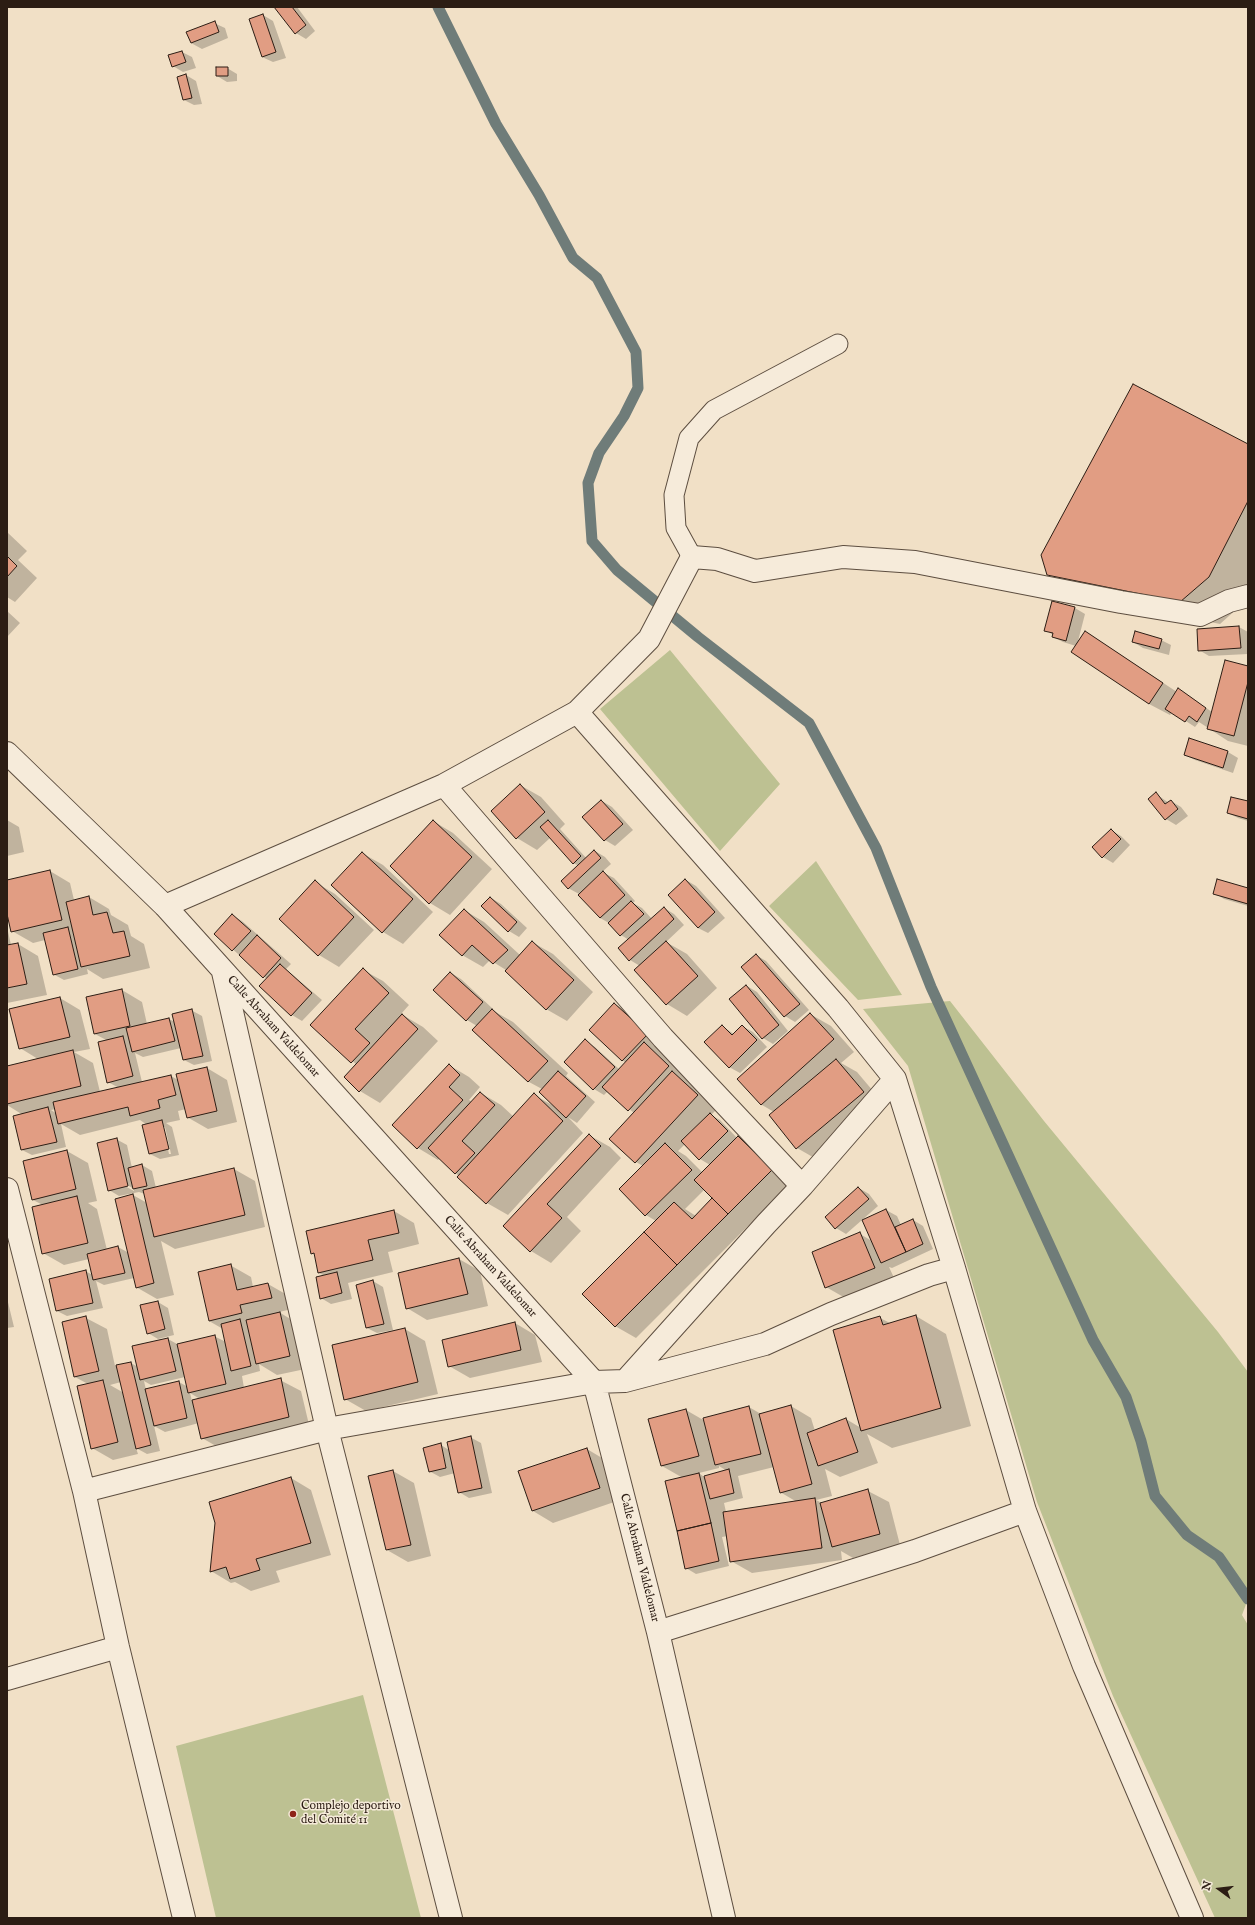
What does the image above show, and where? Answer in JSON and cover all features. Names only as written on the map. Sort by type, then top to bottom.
[{"type":"street","points":[[166,906],[444,785],[577,712],[649,639],[687,566],[717,559],[755,571],[843,558],[915,562],[1121,602],[1200,615],[1229,601],[1248,596]]},
{"type":"street","points":[[577,712],[838,1008],[895,1079],[954,1268],[1025,1511],[1084,1666],[1192,1918]]},
{"type":"street","name":"Calle Abraham Valdelomar","points":[[7,753],[166,906],[594,1382],[658,1632],[724,1918]]},
{"type":"street","points":[[444,785],[663,1038],[802,1186]]},
{"type":"street","points":[[223,970],[327,1429],[451,1918]]},
{"type":"street","points":[[625,1381],[802,1186],[895,1079]]},
{"type":"street","points":[[7,1189],[84,1491],[118,1647],[184,1918]]},
{"type":"street","points":[[84,1491],[327,1429],[594,1382],[625,1381],[765,1344],[831,1314],[929,1275],[954,1268]]},
{"type":"street","points":[[658,1632],[915,1551],[1025,1511]]},
{"type":"street","points":[[7,1679],[118,1647]]},
{"type":"lane","points":[[687,566],[676,528],[674,495],[689,438],[714,410],[838,344]]},
{"type":"green space","points":[[670,650],[780,784],[720,851],[600,709]]},
{"type":"green space","points":[[816,861],[902,995],[858,1000],[769,906]]},
{"type":"green space","points":[[950,1001],[1044,1121],[1218,1332],[1248,1372],[1248,1599],[1242,1615],[1248,1625],[1248,1918],[1215,1918],[1113,1696],[1037,1502],[908,1066],[863,1009]]},
{"type":"green space","name":"Complejo deportivo del Comité 11","points":[[363,1695],[421,1918],[216,1918],[176,1746]]},
{"type":"building","points":[[274,7],[292,7],[306,25],[295,34]]},
{"type":"building","points":[[263,14],[276,52],[262,57],[249,19]]},
{"type":"building","points":[[215,21],[219,32],[191,43],[186,32]]},
{"type":"building","points":[[182,51],[186,62],[172,67],[168,55]]},
{"type":"building","points":[[216,67],[228,67],[228,76],[216,76]]},
{"type":"building","points":[[186,74],[192,98],[183,100],[177,77]]},
{"type":"building","points":[[1133,384],[1248,444],[1248,501],[1209,577],[1180,602],[1047,575],[1041,555]]},
{"type":"building","points":[[7,556],[17,566],[7,577]]},
{"type":"building","points":[[1052,601],[1075,607],[1066,641],[1052,637],[1053,633],[1044,631]]},
{"type":"building","points":[[1239,626],[1241,648],[1198,651],[1197,629]]},
{"type":"building","points":[[1085,631],[1163,683],[1149,704],[1071,652]]},
{"type":"building","points":[[1135,631],[1162,639],[1159,649],[1132,642]]},
{"type":"building","points":[[1225,660],[1248,666],[1248,682],[1234,736],[1207,729]]},
{"type":"building","points":[[1178,688],[1206,708],[1197,722],[1189,716],[1185,722],[1165,709]]},
{"type":"building","points":[[1189,738],[1228,751],[1223,768],[1184,755]]},
{"type":"building","points":[[520,784],[545,812],[516,839],[491,811]]},
{"type":"building","points":[[1156,792],[1165,804],[1171,800],[1178,809],[1165,820],[1148,799]]},
{"type":"building","points":[[1231,797],[1248,801],[1248,819],[1227,813]]},
{"type":"building","points":[[601,800],[623,824],[604,841],[582,817]]},
{"type":"building","points":[[433,820],[472,857],[429,904],[390,866]]},
{"type":"building","points":[[548,820],[581,856],[573,864],[540,827]]},
{"type":"building","points":[[1111,829],[1121,839],[1102,858],[1092,847]]},
{"type":"building","points":[[594,850],[601,858],[568,889],[561,881]]},
{"type":"building","points":[[362,852],[413,899],[382,933],[331,885]]},
{"type":"building","points":[[50,870],[62,920],[11,932],[7,914],[7,880]]},
{"type":"building","points":[[603,871],[625,895],[600,918],[578,895]]},
{"type":"building","points":[[685,879],[715,912],[698,928],[668,895]]},
{"type":"building","points":[[1217,879],[1248,888],[1248,904],[1213,894]]},
{"type":"building","points":[[315,880],[354,917],[318,956],[279,919]]},
{"type":"building","points":[[89,896],[93,915],[107,912],[113,933],[124,931],[130,956],[81,967],[66,902]]},
{"type":"building","points":[[490,897],[517,922],[508,932],[481,906]]},
{"type":"building","points":[[631,901],[644,914],[620,936],[608,923]]},
{"type":"building","points":[[664,907],[674,919],[629,961],[618,948]]},
{"type":"building","points":[[464,909],[508,950],[493,964],[472,945],[462,956],[439,935]]},
{"type":"building","points":[[232,914],[251,931],[232,951],[214,934]]},
{"type":"building","points":[[68,927],[78,969],[53,975],[43,933]]},
{"type":"building","points":[[257,935],[281,958],[263,978],[239,955]]},
{"type":"building","points":[[532,941],[574,980],[546,1010],[505,971]]},
{"type":"building","points":[[666,941],[698,976],[666,1005],[634,970]]},
{"type":"building","points":[[18,943],[27,984],[7,988],[7,945]]},
{"type":"building","points":[[756,954],[800,1004],[784,1017],[741,967]]},
{"type":"building","points":[[280,964],[312,993],[291,1016],[259,986]]},
{"type":"building","points":[[363,968],[389,993],[355,1029],[370,1043],[351,1063],[310,1025]]},
{"type":"building","points":[[450,972],[483,1002],[466,1021],[433,990]]},
{"type":"building","points":[[746,985],[779,1025],[762,1039],[729,999]]},
{"type":"building","points":[[122,989],[130,1026],[94,1034],[86,997]]},
{"type":"building","points":[[60,997],[70,1037],[19,1049],[9,1009]]},
{"type":"building","points":[[614,1003],[648,1034],[622,1061],[589,1030]]},
{"type":"building","points":[[192,1009],[203,1056],[183,1060],[172,1014]]},
{"type":"building","points":[[492,1009],[548,1061],[528,1082],[472,1030]]},
{"type":"building","points":[[810,1013],[834,1039],[761,1105],[737,1079]]},
{"type":"building","points":[[402,1014],[418,1029],[359,1092],[344,1077]]},
{"type":"building","points":[[169,1018],[175,1041],[132,1052],[126,1028]]},
{"type":"building","points":[[722,1025],[732,1035],[742,1025],[757,1040],[729,1068],[704,1042]]},
{"type":"building","points":[[123,1036],[133,1076],[107,1083],[98,1042]]},
{"type":"building","points":[[585,1039],[615,1067],[593,1090],[564,1062]]},
{"type":"building","points":[[644,1042],[669,1066],[628,1111],[602,1087]]},
{"type":"building","points":[[73,1050],[81,1086],[7,1104],[7,1066]]},
{"type":"building","points":[[836,1059],[864,1092],[796,1149],[769,1115]]},
{"type":"building","points":[[449,1064],[460,1075],[449,1087],[463,1100],[417,1149],[392,1125]]},
{"type":"building","points":[[207,1067],[217,1111],[187,1118],[176,1074]]},
{"type":"building","points":[[558,1071],[586,1096],[566,1118],[539,1092]]},
{"type":"building","points":[[672,1071],[698,1095],[635,1163],[609,1139]]},
{"type":"building","points":[[171,1075],[176,1095],[158,1100],[160,1108],[130,1116],[128,1107],[58,1124],[53,1102]]},
{"type":"building","points":[[480,1092],[495,1105],[462,1141],[475,1153],[455,1174],[428,1148]]},
{"type":"building","points":[[534,1093],[563,1121],[486,1204],[457,1177]]},
{"type":"building","points":[[48,1107],[57,1142],[21,1150],[13,1116]]},
{"type":"building","points":[[710,1113],[728,1131],[699,1160],[681,1141]]},
{"type":"building","points":[[162,1120],[169,1149],[149,1154],[142,1125]]},
{"type":"building","points":[[589,1134],[601,1146],[547,1204],[562,1218],[530,1252],[503,1226]]},
{"type":"building","points":[[738,1136],[772,1170],[728,1214],[694,1180]]},
{"type":"building","points":[[117,1138],[128,1186],[108,1191],[97,1143]]},
{"type":"building","points":[[665,1143],[692,1170],[645,1216],[619,1189]]},
{"type":"building","points":[[67,1150],[76,1189],[32,1200],[23,1161]]},
{"type":"building","points":[[142,1164],[147,1186],[133,1189],[128,1168]]},
{"type":"building","points":[[234,1168],[245,1215],[154,1237],[143,1190]]},
{"type":"building","points":[[858,1187],[869,1199],[835,1229],[825,1217]]},
{"type":"building","points":[[133,1194],[154,1283],[136,1288],[115,1199]]},
{"type":"building","points":[[77,1196],[88,1243],[42,1254],[32,1207]]},
{"type":"building","points":[[712,1198],[728,1214],[677,1265],[644,1232],[674,1202],[692,1219]]},
{"type":"building","points":[[886,1209],[906,1252],[881,1263],[862,1220]]},
{"type":"building","points":[[394,1210],[399,1233],[368,1240],[373,1260],[318,1273],[314,1253],[311,1254],[306,1231]]},
{"type":"building","points":[[913,1219],[923,1244],[906,1252],[895,1227]]},
{"type":"building","points":[[644,1232],[677,1265],[615,1327],[582,1294]]},
{"type":"building","points":[[860,1232],[875,1268],[825,1288],[812,1252]]},
{"type":"building","points":[[118,1246],[125,1273],[93,1280],[87,1254]]},
{"type":"building","points":[[459,1258],[468,1294],[406,1309],[398,1273]]},
{"type":"building","points":[[231,1264],[237,1290],[268,1283],[272,1298],[240,1305],[242,1313],[209,1321],[198,1272]]},
{"type":"building","points":[[86,1270],[93,1303],[56,1311],[49,1279]]},
{"type":"building","points":[[337,1272],[342,1293],[320,1299],[316,1277]]},
{"type":"building","points":[[373,1280],[384,1324],[366,1328],[356,1285]]},
{"type":"building","points":[[158,1301],[165,1329],[147,1334],[140,1305]]},
{"type":"building","points":[[280,1312],[290,1356],[256,1364],[246,1320]]},
{"type":"building","points":[[916,1315],[941,1408],[861,1431],[833,1330],[880,1316],[883,1325]]},
{"type":"building","points":[[86,1316],[99,1371],[74,1377],[62,1322]]},
{"type":"building","points":[[240,1319],[251,1366],[231,1371],[221,1324]]},
{"type":"building","points":[[515,1322],[521,1350],[448,1367],[442,1340]]},
{"type":"building","points":[[405,1328],[418,1382],[344,1400],[332,1345]]},
{"type":"building","points":[[215,1335],[226,1384],[188,1393],[177,1344]]},
{"type":"building","points":[[168,1338],[176,1371],[140,1380],[132,1346]]},
{"type":"building","points":[[131,1362],[151,1445],[136,1449],[116,1365]]},
{"type":"building","points":[[281,1378],[289,1417],[201,1439],[192,1400]]},
{"type":"building","points":[[103,1380],[118,1442],[91,1449],[77,1386]]},
{"type":"building","points":[[179,1381],[187,1418],[154,1426],[145,1389]]},
{"type":"building","points":[[791,1405],[812,1484],[780,1493],[759,1414]]},
{"type":"building","points":[[749,1406],[761,1454],[715,1465],[703,1418]]},
{"type":"building","points":[[686,1409],[699,1456],[661,1466],[648,1419]]},
{"type":"building","points":[[846,1418],[858,1452],[818,1466],[807,1433]]},
{"type":"building","points":[[471,1436],[482,1488],[458,1493],[447,1442]]},
{"type":"building","points":[[441,1443],[446,1468],[429,1472],[423,1448]]},
{"type":"building","points":[[587,1448],[600,1488],[532,1511],[518,1471]]},
{"type":"building","points":[[729,1469],[734,1493],[710,1499],[704,1476]]},
{"type":"building","points":[[393,1470],[411,1545],[386,1550],[368,1476]]},
{"type":"building","points":[[699,1473],[711,1523],[677,1531],[665,1481]]},
{"type":"building","points":[[291,1477],[311,1543],[256,1559],[260,1570],[230,1579],[226,1567],[210,1572],[215,1523],[209,1502]]},
{"type":"building","points":[[868,1489],[880,1534],[832,1547],[820,1503]]},
{"type":"building","points":[[815,1498],[822,1548],[730,1562],[723,1512]]},
{"type":"building","points":[[711,1523],[719,1561],[685,1569],[677,1531]]},
{"type":"waterway","points":[[438,7],[496,124],[539,195],[573,258],[597,278],[636,352],[638,388],[624,416],[599,453],[588,483],[592,541],[617,570],[698,637],[809,723],[876,848],[931,987],[1093,1340],[1126,1397],[1141,1441],[1155,1496],[1187,1535],[1219,1557],[1248,1599]]},
{"type":"place","name":"Complejo deportivo del Comité 11","points":[[293,1814]]}]
